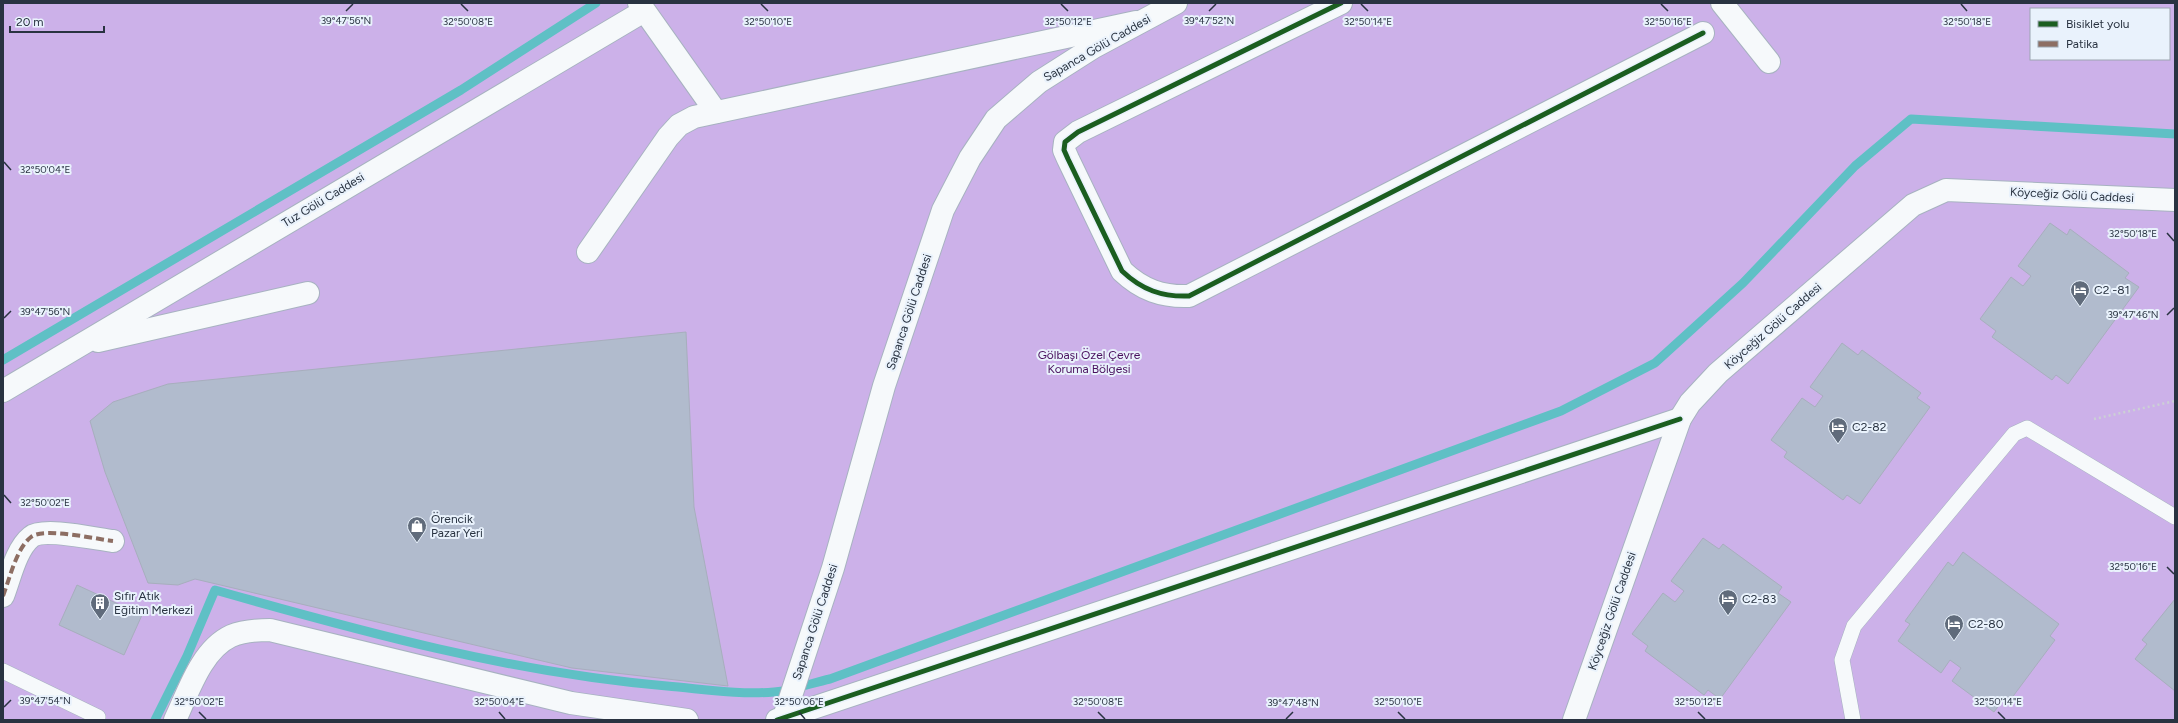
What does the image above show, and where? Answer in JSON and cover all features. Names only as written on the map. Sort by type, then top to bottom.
[{"type":"street","name":"Sapanca Gölü Caddesi","points":[[781,720],[791,697],[833,568],[884,386],[943,210],[970,158],[996,120],[1039,82],[1094,47],[1176,3]]},
{"type":"street","points":[[1722,3],[1769,62]]},
{"type":"street","points":[[1332,5],[1078,132],[1065,142],[1064,150],[1122,271],[1134,282],[1152,292],[1172,297],[1189,296],[1703,33]]},
{"type":"street","points":[[642,7],[716,112]]},
{"type":"street","name":"Tuz Gölü Caddesi","points":[[3,391],[642,7]]},
{"type":"street","points":[[588,252],[668,137],[680,125],[694,117],[1144,20]]},
{"type":"street","name":"Köyceğiz Gölü Caddesi","points":[[1574,720],[1680,419],[1690,403],[1718,373],[1913,205],[1946,190],[2175,200]]},
{"type":"street","points":[[78,346],[308,293]]},
{"type":"street","points":[[781,720],[1680,419]]},
{"type":"street","points":[[3,596],[18,557],[32,536],[40,533],[52,533],[113,541]]},
{"type":"street","points":[[175,720],[204,662],[217,647],[230,636],[250,631],[270,630],[571,703],[687,720]]},
{"type":"lane","points":[[1853,720],[1842,660],[1854,626],[2014,434],[2027,428],[2175,517]]},
{"type":"lane","points":[[3,671],[98,717]]},
{"type":"path","points":[[2094,419],[2175,401]]},
{"type":"green space","name":"Gölbaşı Özel Çevre Koruma Bölgesi","points":[[3,3],[2175,3],[2175,720],[3,720]]},
{"type":"building","points":[[2050,223],[2067,235],[2070,229],[2129,273],[2125,278],[2139,287],[2068,384],[2056,375],[2052,380],[1992,337],[1996,331],[1980,319],[2011,277],[2023,286],[2031,276],[2018,266]]},
{"type":"building","name":"Örencik Pazar Yeri","points":[[686,332],[694,507],[728,686],[572,668],[195,579],[178,585],[148,583],[105,472],[90,421],[113,402],[168,384]]},
{"type":"building","points":[[1842,343],[1858,355],[1862,350],[1921,393],[1917,398],[1930,407],[1860,504],[1847,495],[1843,500],[1784,457],[1787,452],[1771,440],[1802,398],[1815,407],[1823,396],[1810,387]]},
{"type":"building","points":[[1703,538],[1719,549],[1723,544],[1782,587],[1778,593],[1791,602],[1720,699],[1708,690],[1704,695],[1645,651],[1648,646],[1632,634],[1663,593],[1675,602],[1684,591],[1671,581]]},
{"type":"building","points":[[1963,552],[2059,624],[2050,636],[2055,640],[2011,699],[2006,696],[1994,712],[1952,681],[1961,668],[1950,660],[1941,673],[1898,641],[1910,624],[1905,621],[1948,562],[1953,566]]},
{"type":"building","name":"Sıfır Atık Eğitim Merkezi","points":[[77,585],[142,615],[124,655],[59,625]]},
{"type":"building","points":[[2175,599],[2175,691],[2135,659],[2147,644],[2142,640]]},
{"type":"waterway","points":[[3,360],[461,90],[596,3]]},
{"type":"waterway","points":[[155,720],[187,656],[215,590],[326,621],[439,649],[495,661],[609,680],[721,691],[761,693],[788,690],[830,679],[1561,411],[1655,363],[1743,283],[1855,166],[1911,119],[2175,134]]},
{"type":"marked path","points":[[3,596],[17,556],[31,537],[37,534],[58,533],[113,541]]},
{"type":"cycle path","points":[[1341,3],[1078,132],[1065,142],[1064,150],[1068,159],[1122,271],[1130,278],[1145,288],[1161,294],[1189,296],[1703,33]]},
{"type":"cycle path","points":[[777,720],[1680,419]]},
{"type":"place","name":"C2 -81","points":[[2080,307]]},
{"type":"place","name":"C2-82","points":[[1838,444]]},
{"type":"place","name":"Örencik Pazar Yeri","points":[[417,543]]},
{"type":"place","name":"C2-83","points":[[1728,616]]},
{"type":"place","name":"Sıfır Atık Eğitim Merkezi","points":[[100,620]]},
{"type":"place","name":"C2-80","points":[[1954,641]]}]
